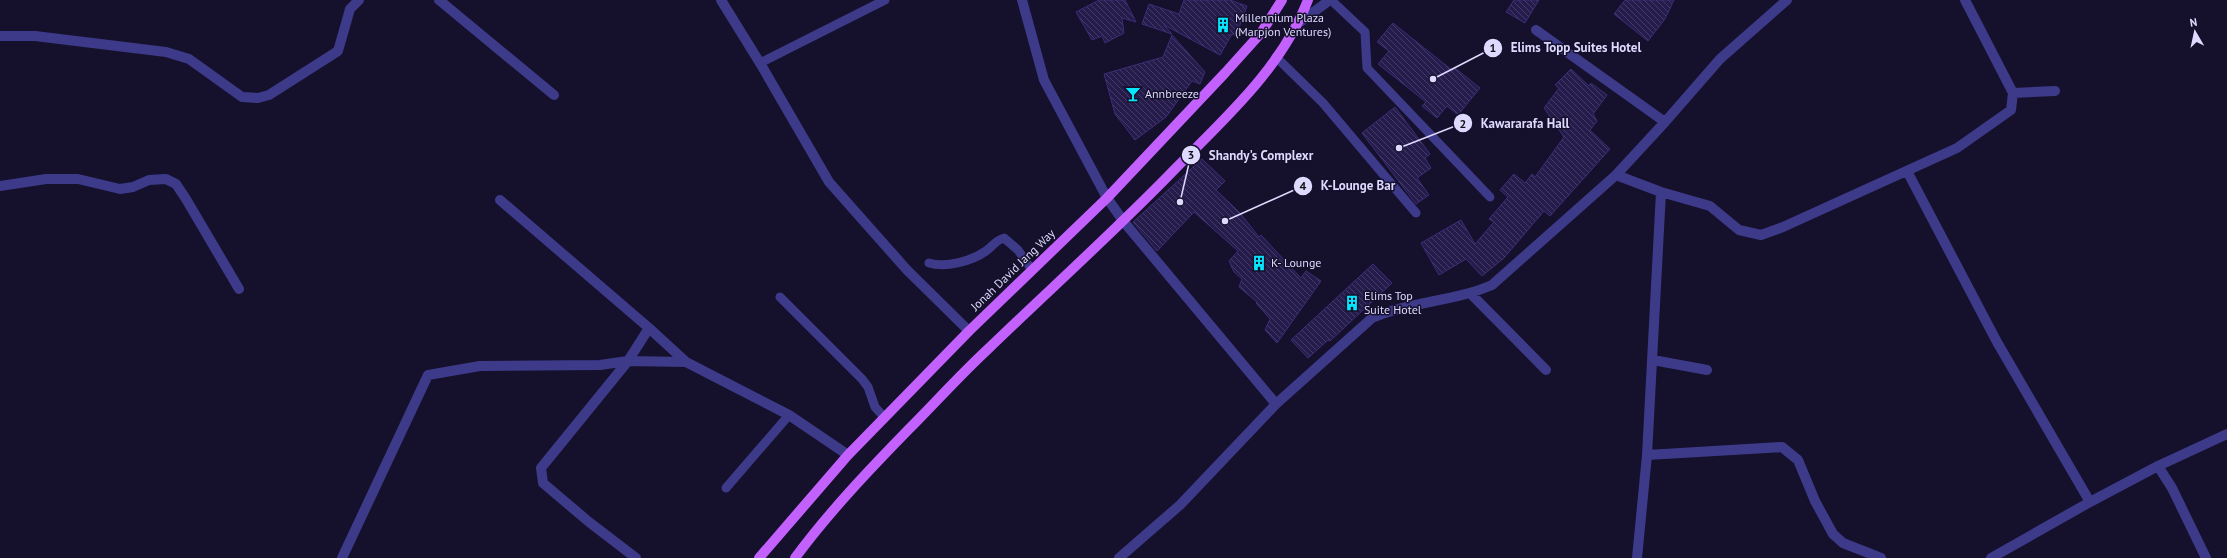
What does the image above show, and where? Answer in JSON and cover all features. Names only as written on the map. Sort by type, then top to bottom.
[{"type":"main road","name":"Jonah David Jang Way","points":[[759,558],[848,455],[884,417],[969,331],[1107,198],[1246,50],[1261,33],[1282,0]]},
{"type":"main road","points":[[795,558],[809,539],[862,478],[974,362],[1124,222],[1245,97],[1276,57],[1300,22],[1308,0]]},
{"type":"street","points":[[0,36],[35,36],[166,52],[189,59],[242,97],[258,98],[269,95],[338,50],[350,9],[359,0]]},
{"type":"street","points":[[439,0],[554,96]]},
{"type":"street","points":[[721,0],[760,63],[829,182],[907,270],[969,331]]},
{"type":"street","points":[[1022,0],[1044,80],[1107,198],[1124,222],[1276,404]]},
{"type":"street","points":[[1300,22],[1330,0]]},
{"type":"street","points":[[1119,558],[1180,505],[1276,404],[1372,318],[1391,309],[1471,294],[1492,285],[1616,175],[1720,59],[1786,0]]},
{"type":"street","points":[[1616,175],[1661,192],[1710,206],[1739,230],[1761,235],[1958,148],[2011,110],[2013,94],[1965,0]]},
{"type":"street","points":[[1536,30],[1665,122]]},
{"type":"street","points":[[2013,94],[2055,91]]},
{"type":"street","points":[[1907,171],[1996,342],[2090,502]]},
{"type":"street","points":[[0,186],[46,179],[78,180],[120,189],[133,187],[149,180],[166,179],[176,184],[186,199],[239,289]]},
{"type":"street","points":[[1636,558],[1647,455],[1661,192]]},
{"type":"street","points":[[500,200],[649,328],[686,362],[789,414],[848,455]]},
{"type":"street","points":[[1471,294],[1546,370]]},
{"type":"street","points":[[636,558],[589,522],[543,483],[541,468],[628,361],[649,328]]},
{"type":"street","points":[[1653,360],[1706,370]]},
{"type":"street","points":[[342,558],[428,375],[480,366],[600,365],[628,361],[686,362]]},
{"type":"street","points":[[1991,558],[2090,502],[2158,466],[2227,434]]},
{"type":"street","points":[[1647,455],[1782,447],[1798,460],[1815,501],[1833,534],[1843,543],[1866,556],[1881,558]]},
{"type":"street","points":[[2158,466],[2172,488],[2206,558]]},
{"type":"lane","points":[[760,63],[885,0]]},
{"type":"lane","points":[[1330,0],[1365,32],[1368,68],[1490,196]]},
{"type":"lane","points":[[1276,57],[1323,103],[1416,214]]},
{"type":"lane","points":[[930,263],[937,265],[962,262],[986,251],[997,240],[1004,238],[1018,250],[1032,270]]},
{"type":"lane","points":[[780,297],[862,379],[868,386],[875,407],[884,417]]},
{"type":"lane","points":[[726,488],[789,414]]},
{"type":"building","points":[[1099,0],[1125,0],[1136,22],[1122,18],[1124,33],[1105,43],[1102,36],[1092,40],[1076,12]]},
{"type":"building","points":[[1184,0],[1230,0],[1247,6],[1236,36],[1232,34],[1220,55],[1164,25],[1172,34],[1142,24],[1149,4],[1179,14]]},
{"type":"building","points":[[1514,0],[1539,0],[1525,23],[1506,12]]},
{"type":"building","points":[[1625,0],[1674,0],[1665,19],[1648,41],[1614,14]]},
{"type":"building","points":[[1393,23],[1453,71],[1455,68],[1480,88],[1458,115],[1447,106],[1437,118],[1422,106],[1426,102],[1378,64],[1389,51],[1377,42]]},
{"type":"building","points":[[1172,35],[1205,72],[1200,84],[1192,81],[1166,117],[1135,140],[1115,114],[1104,74],[1163,57]]},
{"type":"building","points":[[1571,69],[1589,86],[1591,83],[1607,95],[1593,114],[1597,121],[1590,130],[1610,149],[1550,216],[1544,211],[1504,258],[1482,276],[1466,259],[1439,275],[1421,243],[1461,220],[1475,244],[1494,222],[1489,219],[1508,197],[1500,190],[1514,174],[1525,183],[1532,174],[1535,177],[1564,137],[1544,108],[1559,88],[1555,85]]},
{"type":"building","points":[[1395,107],[1430,154],[1425,158],[1431,168],[1417,178],[1429,195],[1416,204],[1362,133]]},
{"type":"building","points":[[1202,159],[1225,181],[1216,190],[1240,213],[1259,237],[1261,235],[1301,278],[1306,271],[1321,281],[1277,343],[1265,330],[1270,319],[1256,303],[1257,302],[1239,287],[1242,279],[1234,272],[1229,261],[1238,251],[1194,212],[1157,251],[1133,222]]},
{"type":"building","name":"Elims Top Suite Hotel","points":[[1373,264],[1392,283],[1330,341],[1328,340],[1308,358],[1291,340]]},
{"type":"place","name":"Millennium Plaza (Marpjon Ventures)","points":[[1223,25]]},
{"type":"place","name":"Elims Topp Suites Hotel","points":[[1433,79]]},
{"type":"place","name":"Annbreeze","points":[[1133,94]]},
{"type":"place","name":"Kawararafa Hall","points":[[1399,148]]},
{"type":"place","name":"Shandy's Complexr","points":[[1180,202]]},
{"type":"place","name":"K-Lounge Bar","points":[[1225,221]]},
{"type":"place","name":"K- Lounge","points":[[1259,263]]},
{"type":"place","name":"Elims Top Suite Hotel","points":[[1352,303]]}]
